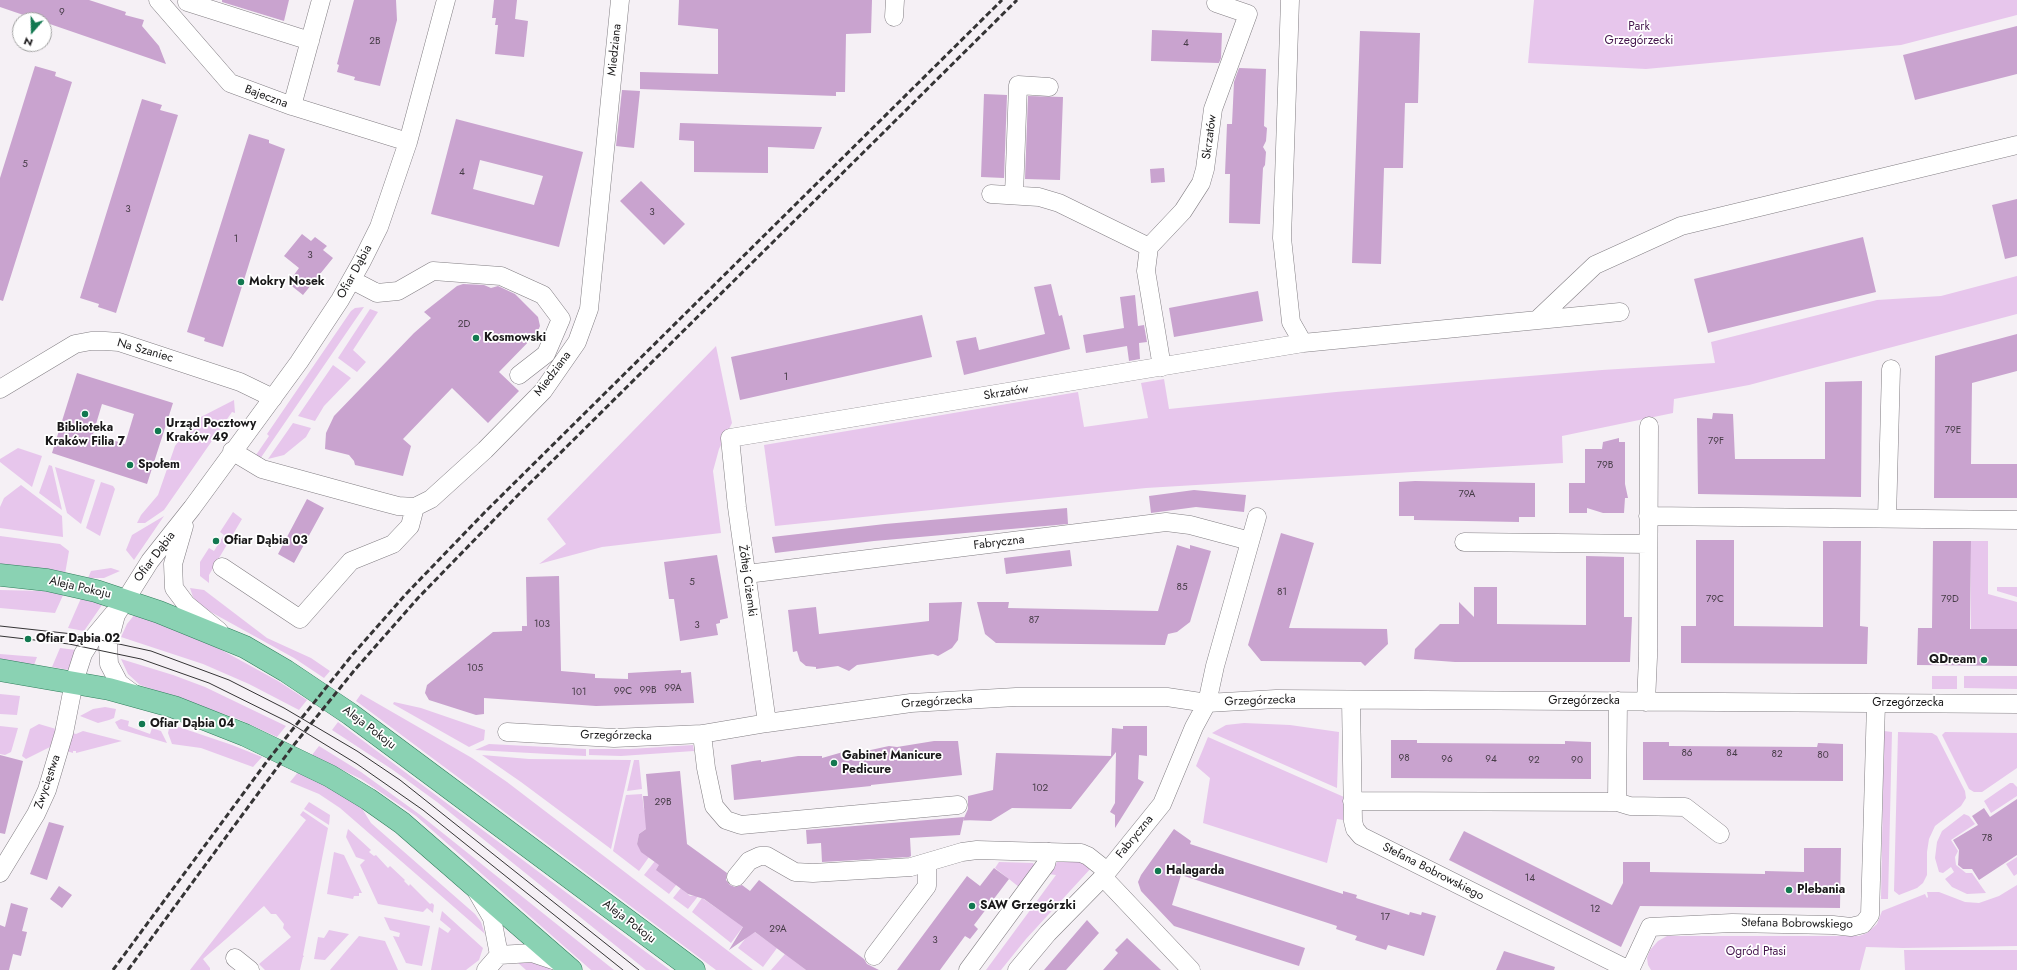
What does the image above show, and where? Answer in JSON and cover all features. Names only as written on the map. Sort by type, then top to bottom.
[{"type":"main road","name":"Aleja Pokoju","points":[[0,575],[75,585],[245,647],[286,671],[350,714],[692,969]]},
{"type":"main road","points":[[0,670],[74,682],[140,697],[174,707],[224,726],[330,776],[386,811],[568,968]]},
{"type":"street","name":"Bajeczna","points":[[158,0],[230,83],[292,106],[408,142]]},
{"type":"street","points":[[292,106],[321,0]]},
{"type":"street","name":"Ofiar Dąbia","points":[[74,682],[87,647],[122,603],[150,561],[192,508],[232,451],[273,398],[324,325],[352,280],[378,227],[408,142],[446,0]]},
{"type":"street","name":"Miedziana","points":[[415,507],[431,499],[485,450],[544,390],[578,338],[589,309],[620,0]]},
{"type":"street","points":[[1290,0],[1282,238],[1291,322],[1303,343]]},
{"type":"street","points":[[187,2],[310,41]]},
{"type":"street","name":"Skrzatów","points":[[1149,247],[1183,211],[1201,183],[1205,169],[1213,109],[1248,14],[1216,3]]},
{"type":"street","points":[[1014,195],[1018,85],[1049,87]]},
{"type":"street","points":[[1538,320],[1595,265],[1681,226],[2017,145]]},
{"type":"street","points":[[991,194],[1039,197],[1059,203],[1149,247],[1146,271],[1162,368]]},
{"type":"street","points":[[352,280],[377,293],[398,291],[433,271],[501,276],[543,295],[561,319],[546,354],[519,375]]},
{"type":"street","name":"Skrzatów","points":[[730,438],[1162,368],[1303,343],[1620,312]]},
{"type":"street","points":[[558,327],[578,338]]},
{"type":"street","name":"Na Szaniec","points":[[0,389],[75,344],[91,341],[105,341],[119,342],[240,382],[273,398]]},
{"type":"street","points":[[1887,518],[1891,369]]},
{"type":"street","points":[[1646,702],[1648,657],[1649,426]]},
{"type":"street","name":"Żółtej Ciżemki","points":[[730,438],[737,507],[767,723]]},
{"type":"street","points":[[222,567],[300,619],[351,561],[394,544],[410,526],[415,507],[386,503],[262,469],[232,451]]},
{"type":"street","name":"Ofiar Dąbia","points":[[192,508],[182,530],[176,549],[173,564],[174,588],[186,604],[202,619],[245,647]]},
{"type":"street","points":[[1648,516],[2017,520]]},
{"type":"street","name":"Fabryczna","points":[[1017,970],[1048,933],[1105,874],[1162,804],[1194,727],[1206,703],[1257,517]]},
{"type":"street","name":"Fabryczna","points":[[747,574],[1166,522],[1190,525],[1250,541]]},
{"type":"street","points":[[1464,542],[1648,544]]},
{"type":"street","name":"Ofiar Dąbia","points":[[122,603],[112,624],[108,640],[109,664],[119,684],[140,697]]},
{"type":"street","name":"Zwycięstwa","points":[[0,873],[36,814],[47,790],[64,733],[74,682]]},
{"type":"street","name":"Grzegórzecka","points":[[507,732],[614,738],[702,734],[767,723],[911,703],[1016,697],[1167,696],[1206,703],[1244,700],[1351,700],[2017,704]]},
{"type":"street","name":"Stefana Bobrowskiego","points":[[1351,700],[1352,801],[1355,829],[1361,836],[1630,970],[1650,927],[1732,923],[1832,925],[1851,927],[1863,924],[1870,915],[1876,703]]},
{"type":"street","points":[[1617,802],[1618,701]]},
{"type":"street","points":[[702,734],[706,768],[714,806],[726,820],[741,825],[958,805]]},
{"type":"street","points":[[1352,801],[1617,802],[1630,806],[1685,808],[1720,834]]},
{"type":"street","points":[[736,877],[749,861],[760,856],[767,856],[786,869],[800,873],[910,867],[970,850],[1081,853],[1088,856],[1105,874],[1191,970]]},
{"type":"street","points":[[968,970],[1046,864],[1049,852]]},
{"type":"street","points":[[874,956],[927,886],[927,862]]},
{"type":"street","points":[[471,883],[492,918],[499,955]]},
{"type":"street","points":[[486,970],[499,955],[532,953],[568,968]]},
{"type":"street","points":[[235,958],[250,970]]},
{"type":"green space","name":"Park Grzegórzecki","points":[[1534,0],[2017,0],[2017,15],[1901,45],[1646,69],[1528,63]]},
{"type":"green space","points":[[2017,276],[2017,314],[1749,385],[1674,399],[1673,413],[1562,436],[1563,463],[1146,488],[775,526],[764,445],[1078,392],[1084,427],[1148,418],[1141,383],[1164,379],[1169,409],[1336,392],[1602,370],[1715,363],[1711,342],[1877,300],[1941,296]]},
{"type":"green space","points":[[364,307],[260,459],[256,455],[269,436],[267,434],[351,311],[355,308]]},
{"type":"green space","points":[[370,309],[378,312],[353,350],[366,362],[357,372],[338,358]]},
{"type":"green space","points":[[716,346],[732,423],[719,449],[713,471],[721,533],[602,547],[539,564],[566,544],[547,519]]},
{"type":"green space","points":[[333,365],[351,378],[324,406],[315,421],[298,416]]},
{"type":"green space","points":[[234,400],[235,413],[232,412],[164,510],[145,523],[137,523],[141,515],[158,495],[175,446],[195,420]]},
{"type":"green space","points":[[293,423],[311,428],[306,437],[284,455],[268,459]]},
{"type":"green space","points":[[18,448],[42,456],[32,487],[0,462],[0,459]]},
{"type":"green space","points":[[49,465],[52,466],[62,510],[39,493]]},
{"type":"green space","points":[[55,467],[95,480],[81,524],[67,513]]},
{"type":"green space","points":[[101,482],[113,486],[115,489],[100,536],[86,528]]},
{"type":"green space","points":[[21,485],[62,516],[63,537],[0,528],[0,507],[4,498]]},
{"type":"green space","points":[[233,512],[242,519],[209,575],[209,583],[200,576],[200,562],[209,548],[214,551],[224,535],[220,532]]},
{"type":"green space","points":[[164,516],[134,560],[126,550],[132,535]]},
{"type":"green space","points":[[0,536],[60,544],[69,551],[65,574],[0,564]]},
{"type":"green space","points":[[1971,541],[1988,541],[1988,594],[2017,602],[2017,629],[1971,629]]},
{"type":"green space","points":[[111,568],[120,571],[104,578],[88,578],[91,571]]},
{"type":"green space","points":[[1997,587],[2017,587],[2017,597],[1997,591]]},
{"type":"green space","points":[[190,588],[204,590],[267,638],[311,658],[330,671],[324,678],[294,658],[209,611],[199,605],[193,597]]},
{"type":"green space","points":[[0,590],[64,593],[55,613],[0,608]]},
{"type":"green space","points":[[82,596],[102,603],[84,631],[68,628]]},
{"type":"green space","points":[[135,614],[218,648],[278,681],[307,700],[299,710],[249,684],[203,664],[121,637],[127,624]]},
{"type":"green space","points":[[60,648],[76,650],[69,670],[52,667]]},
{"type":"green space","points":[[0,654],[37,657],[34,665],[0,660]]},
{"type":"green space","points":[[121,659],[173,675],[205,687],[286,726],[277,737],[238,719],[140,685],[128,674]]},
{"type":"green space","points":[[1932,676],[1957,676],[1957,689],[1932,689]]},
{"type":"green space","points":[[1964,676],[2017,676],[2017,689],[1964,688]]},
{"type":"green space","points":[[0,694],[20,696],[17,715],[0,714]]},
{"type":"green space","points":[[361,694],[472,758],[507,782],[753,970],[716,970],[356,701]]},
{"type":"green space","points":[[394,702],[421,708],[485,730],[484,740],[469,747],[393,704]]},
{"type":"green space","points":[[105,707],[116,709],[114,718],[98,723],[80,716],[93,709]]},
{"type":"green space","points":[[121,719],[129,721],[128,726],[150,734],[152,728],[161,731],[167,743],[119,729],[115,722]]},
{"type":"green space","points":[[338,722],[670,970],[646,970],[437,802],[393,770],[332,730]]},
{"type":"green space","points":[[1244,723],[1290,725],[1339,732],[1337,788],[1212,733],[1226,725]]},
{"type":"green space","points":[[39,724],[56,729],[50,747],[26,759],[22,756],[30,729]]},
{"type":"green space","points":[[170,724],[262,757],[253,767],[201,748],[172,744],[168,733]]},
{"type":"green space","points":[[0,726],[18,728],[11,752],[5,755],[0,754]]},
{"type":"green space","points":[[83,731],[122,741],[76,753],[76,751],[73,751],[73,753],[67,751],[72,733],[76,734]]},
{"type":"green space","points":[[1884,731],[1892,732],[1888,899],[1881,899]]},
{"type":"green space","points":[[1898,732],[1932,733],[1937,736],[1965,791],[1966,798],[1961,806],[1935,826],[1929,839],[1927,852],[1927,875],[1923,883],[1917,888],[1899,895],[1894,891]]},
{"type":"green space","points":[[1945,732],[2017,733],[2017,768],[1982,792],[1974,792],[1969,789],[1942,735]]},
{"type":"green space","points":[[1208,737],[1344,797],[1343,820],[1337,819],[1327,863],[1203,823],[1210,778],[1196,766]]},
{"type":"green space","points":[[489,744],[586,749],[586,756],[475,750]]},
{"type":"green space","points":[[693,745],[694,751],[621,756],[589,755],[589,749],[630,749]]},
{"type":"green space","points":[[319,746],[361,772],[419,814],[614,970],[591,970],[416,816],[361,779],[312,755]]},
{"type":"green space","points":[[482,755],[529,759],[631,760],[611,849],[521,782]]},
{"type":"green space","points":[[634,760],[639,760],[642,789],[627,791]]},
{"type":"green space","points":[[299,771],[329,787],[361,807],[371,823],[475,914],[481,922],[485,934],[340,808],[319,794],[290,782]]},
{"type":"green space","points":[[2010,783],[2013,783],[2017,787],[2017,796],[1991,813],[1984,801]]},
{"type":"green space","points":[[642,794],[644,810],[650,809],[647,828],[639,834],[637,844],[649,857],[639,871],[613,851],[626,795]]},
{"type":"green space","points":[[309,802],[330,815],[329,825],[304,809]]},
{"type":"green space","points":[[303,811],[328,828],[303,955],[304,957],[300,970],[265,970],[259,964],[291,937],[283,928],[284,924],[276,914],[271,914],[264,906],[203,959],[210,970],[190,970],[306,820],[300,815]]},
{"type":"green space","points":[[1964,814],[1969,816],[1975,824],[1951,840],[1958,851],[1955,857],[1956,865],[1966,873],[1972,873],[1986,893],[1967,894],[1952,887],[1945,879],[1954,872],[1951,867],[1943,873],[1939,872],[1935,858],[1937,842],[1942,831]]},
{"type":"green space","points":[[348,829],[371,850],[369,852],[374,856],[376,855],[388,868],[390,866],[405,880],[404,881],[409,886],[410,884],[430,904],[432,903],[434,905],[433,913],[427,908],[423,912],[378,904],[360,865],[365,860],[356,857],[346,837]]},
{"type":"green space","points":[[334,852],[344,855],[362,893],[359,893],[359,896],[354,896],[353,899],[327,894]]},
{"type":"green space","points":[[2017,857],[2017,874],[2014,876],[2006,864]]},
{"type":"green space","points":[[1078,859],[1092,867],[1026,939],[1001,970],[986,970],[1056,875],[1048,874],[1058,861]]},
{"type":"green space","points":[[655,861],[680,880],[669,894],[644,875]]},
{"type":"green space","points":[[999,862],[1033,863],[1035,866],[1019,887],[995,868]]},
{"type":"green space","points":[[684,884],[683,890],[690,896],[699,895],[688,909],[673,898]]},
{"type":"green space","name":"Ogród Ptasi","points":[[2017,885],[2017,946],[1903,948],[1866,947],[1860,970],[1651,970],[1648,965],[1647,958],[1650,950],[1658,941],[1667,936],[1859,936],[1867,933],[1877,924],[1882,911],[1925,894],[1927,898],[1927,892],[1939,892],[1965,902],[1979,903],[1999,896]]},
{"type":"green space","points":[[702,898],[728,916],[745,924],[731,943],[692,912]]},
{"type":"green space","points":[[442,911],[483,948],[479,960],[466,970],[431,970],[439,927],[448,933],[451,929],[440,920]]},
{"type":"green space","points":[[384,917],[430,926],[422,966],[406,963],[393,936],[399,937],[400,933],[390,930]]},
{"type":"green space","points":[[329,930],[349,934],[325,960],[314,959],[318,937],[324,938]]},
{"type":"green space","points":[[752,930],[777,948],[763,967],[738,948]]},
{"type":"green space","points":[[359,936],[385,941],[398,970],[330,970]]},
{"type":"green space","points":[[1904,950],[2017,950],[2017,970],[1905,970]]},
{"type":"green space","points":[[785,954],[806,970],[771,970]]},
{"type":"green space","points":[[528,960],[547,966],[551,970],[526,970],[517,962]]},
{"type":"building","points":[[0,0],[89,0],[126,12],[125,15],[144,20],[142,26],[159,46],[166,64],[52,25],[52,12],[15,12],[0,7]]},
{"type":"building","points":[[222,0],[289,0],[284,21],[222,2]]},
{"type":"building","points":[[354,0],[396,0],[397,20],[380,86],[354,80],[355,77],[337,72],[339,65],[337,64]]},
{"type":"building","points":[[494,0],[517,0],[515,19],[528,21],[524,57],[495,54],[498,25],[495,25],[496,18],[492,18]]},
{"type":"building","points":[[679,0],[872,0],[871,33],[846,34],[845,92],[836,92],[836,96],[640,89],[640,72],[718,74],[718,29],[678,25]]},
{"type":"building","points":[[2017,26],[2017,74],[1915,100],[1903,55]]},
{"type":"building","points":[[1152,30],[1222,33],[1221,58],[1219,63],[1151,61]]},
{"type":"building","points":[[1360,31],[1420,33],[1418,103],[1405,103],[1403,168],[1384,168],[1381,264],[1352,263]]},
{"type":"building","points":[[35,66],[56,72],[55,76],[72,82],[3,301],[0,300],[0,178]]},
{"type":"building","points":[[1239,68],[1266,69],[1264,126],[1267,128],[1266,141],[1263,147],[1266,152],[1265,165],[1263,168],[1260,224],[1229,223],[1230,174],[1225,174],[1227,124],[1232,124],[1234,82]]},
{"type":"building","points":[[622,90],[640,91],[634,148],[616,146]]},
{"type":"building","points":[[984,94],[1007,95],[1004,178],[981,177]]},
{"type":"building","points":[[1028,96],[1063,97],[1060,180],[1025,179]]},
{"type":"building","points":[[142,99],[162,105],[160,110],[178,115],[116,313],[98,307],[99,304],[80,298]]},
{"type":"building","points":[[456,119],[583,152],[559,247],[431,214]],"holes":[[[480,160],[543,176],[534,205],[473,189]]]},
{"type":"building","points":[[680,123],[822,127],[814,149],[768,147],[768,173],[694,172],[694,141],[679,140]]},
{"type":"building","points":[[249,134],[269,140],[269,143],[285,149],[223,347],[204,341],[205,338],[187,332]]},
{"type":"building","points":[[1164,168],[1165,182],[1151,183],[1150,169]]},
{"type":"building","points":[[641,181],[685,224],[664,245],[620,201]]},
{"type":"building","points":[[2017,199],[2017,256],[2005,259],[1992,205]]},
{"type":"building","points":[[302,234],[311,241],[315,237],[327,246],[323,250],[333,258],[303,295],[288,283],[299,268],[284,256]]},
{"type":"building","points":[[1863,237],[1876,292],[1708,333],[1694,279]]},
{"type":"building","points":[[463,284],[484,285],[491,288],[498,286],[515,294],[538,317],[540,326],[537,333],[499,372],[519,391],[488,423],[452,388],[403,439],[411,446],[403,476],[355,465],[354,461],[349,455],[325,449],[326,433],[334,416],[414,333],[431,318],[424,312],[457,286]]},
{"type":"building","points":[[1051,284],[1059,316],[1062,315],[1070,349],[964,375],[956,341],[976,337],[979,350],[1045,334],[1034,287]]},
{"type":"building","points":[[1258,291],[1263,321],[1174,337],[1169,308]]},
{"type":"building","points":[[1135,295],[1138,326],[1144,325],[1147,342],[1139,343],[1140,359],[1129,361],[1127,346],[1086,353],[1083,335],[1124,328],[1120,297]]},
{"type":"building","points":[[922,315],[932,357],[740,400],[731,357]]},
{"type":"building","points":[[2017,334],[2017,371],[1972,383],[1971,464],[2017,464],[2017,498],[1934,498],[1935,356]]},
{"type":"building","points":[[77,373],[173,403],[147,484],[52,453]],"holes":[[[102,404],[134,414],[125,444],[93,434]]]},
{"type":"building","points":[[1862,381],[1861,497],[1698,494],[1697,418],[1712,419],[1713,413],[1733,414],[1735,459],[1825,459],[1825,382]]},
{"type":"building","points":[[1619,438],[1619,442],[1625,442],[1625,484],[1628,498],[1625,498],[1624,513],[1603,513],[1587,508],[1587,513],[1569,513],[1569,483],[1585,483],[1585,449],[1602,449],[1603,442]]},
{"type":"building","points":[[1399,482],[1535,483],[1535,517],[1519,517],[1519,522],[1414,520],[1414,516],[1399,516]]},
{"type":"building","points":[[1194,490],[1246,495],[1244,512],[1196,507],[1151,513],[1149,496]]},
{"type":"building","points":[[307,499],[324,508],[294,563],[278,554]]},
{"type":"building","points":[[1067,508],[1068,524],[874,541],[775,553],[772,537],[885,524]]},
{"type":"building","points":[[1281,533],[1314,543],[1289,628],[1387,629],[1388,644],[1365,666],[1361,662],[1261,661],[1248,645]]},
{"type":"building","points":[[1696,540],[1734,540],[1734,626],[1823,627],[1823,541],[1861,541],[1860,626],[1868,627],[1867,664],[1681,663],[1681,626],[1696,626]]},
{"type":"building","points":[[1933,541],[1971,541],[1970,629],[2017,629],[2017,666],[1917,665],[1918,628],[1932,628]]},
{"type":"building","points":[[1177,545],[1190,549],[1190,545],[1211,551],[1190,622],[1177,632],[1168,634],[1165,645],[996,643],[985,634],[977,602],[1009,602],[1008,608],[1158,611]]},
{"type":"building","points":[[1070,550],[1072,566],[1006,574],[1004,558]]},
{"type":"building","points":[[717,555],[728,618],[720,620],[720,623],[716,624],[718,635],[680,641],[674,599],[669,599],[664,562]]},
{"type":"building","points":[[1586,556],[1624,557],[1624,617],[1632,617],[1630,662],[1455,662],[1414,659],[1415,649],[1440,624],[1459,624],[1459,602],[1474,617],[1474,587],[1497,587],[1497,624],[1586,625]]},
{"type":"building","points":[[559,576],[561,671],[595,674],[595,678],[628,679],[628,673],[681,670],[681,673],[691,672],[694,703],[596,706],[484,698],[484,714],[476,715],[429,700],[425,693],[427,685],[493,632],[522,631],[522,626],[527,626],[526,577]]},
{"type":"building","points":[[962,602],[958,640],[952,648],[938,656],[933,654],[857,665],[849,671],[838,666],[816,669],[816,667],[806,666],[800,661],[797,651],[793,652],[788,610],[816,607],[819,634],[929,621],[929,603]]},
{"type":"building","points":[[1123,726],[1147,726],[1147,756],[1139,755],[1138,779],[1144,782],[1115,828],[1115,815],[1110,812],[1115,803],[1116,752],[1071,809],[1012,808],[991,821],[963,820],[968,809],[968,796],[993,790],[996,753],[1111,756],[1112,728],[1123,729]]},
{"type":"building","points":[[1391,740],[1417,740],[1417,743],[1565,744],[1565,741],[1591,742],[1591,779],[1391,778]]},
{"type":"building","points":[[934,741],[958,741],[962,775],[734,800],[731,765],[798,756],[822,756],[822,758],[843,752],[866,753],[866,751],[889,746],[897,747]]},
{"type":"building","points":[[1643,742],[1669,742],[1669,746],[1817,747],[1818,743],[1843,744],[1843,781],[1643,780]]},
{"type":"building","points":[[0,755],[23,761],[5,834],[0,833]]},
{"type":"building","points":[[680,771],[687,844],[727,873],[726,880],[730,885],[735,887],[742,885],[750,891],[759,880],[864,959],[867,964],[879,970],[806,970],[755,932],[729,950],[743,927],[704,899],[688,894],[656,870],[659,865],[641,852],[637,844],[639,834],[646,829],[643,796],[648,796],[646,774]]},
{"type":"building","points":[[2017,799],[2017,855],[1979,880],[1972,869],[1963,869],[1958,865],[1959,850],[1953,840],[1978,825],[1972,816],[1984,808],[1990,817]]},
{"type":"building","points":[[964,817],[960,835],[910,838],[911,856],[909,857],[822,862],[821,843],[807,844],[806,830]]},
{"type":"building","points":[[49,822],[64,826],[47,880],[30,874]]},
{"type":"building","points":[[1174,829],[1191,841],[1190,844],[1343,894],[1343,891],[1357,895],[1356,898],[1409,915],[1410,912],[1421,915],[1422,912],[1436,916],[1424,956],[1388,945],[1386,950],[1355,940],[1357,936],[1336,929],[1337,926],[1181,875],[1172,905],[1305,948],[1299,966],[1174,926],[1141,891],[1138,882],[1141,875]]},
{"type":"building","points":[[1464,831],[1612,905],[1623,883],[1623,862],[1650,862],[1650,872],[1765,874],[1765,871],[1804,872],[1804,848],[1841,848],[1840,908],[1640,906],[1621,947],[1449,860]]},
{"type":"building","points":[[994,868],[1009,879],[974,925],[978,929],[970,939],[965,936],[940,970],[897,970],[967,876],[980,886]]},
{"type":"building","points":[[59,886],[72,895],[62,908],[50,899]]},
{"type":"building","points":[[11,903],[28,908],[22,931],[27,932],[21,956],[13,954],[9,970],[0,970],[0,925],[5,927]]},
{"type":"building","points":[[1087,920],[1099,933],[1066,970],[1044,970]]},
{"type":"building","points":[[1127,938],[1161,970],[1103,970],[1118,953],[1115,950]]},
{"type":"building","points":[[1504,951],[1555,967],[1554,970],[1496,970]]},
{"type":"tram line","points":[[0,626],[73,634],[151,651],[229,680],[284,708],[357,751],[400,780],[639,970]]},
{"type":"tram line","points":[[0,636],[69,644],[141,659],[209,683],[290,723],[357,764],[423,810],[623,970]]},
{"type":"railway","points":[[113,970],[268,760],[353,654],[405,595],[485,512],[1002,0]]},
{"type":"railway","points":[[128,970],[293,746],[353,672],[418,598],[520,493],[1017,0]]},
{"type":"place","name":"Mokry Nosek","points":[[241,282]]},
{"type":"place","name":"Kosmowski","points":[[476,338]]},
{"type":"place","name":"Biblioteka Kraków Filia 7","points":[[85,414]]},
{"type":"place","name":"Urząd Pocztowy Kraków 49","points":[[158,431]]},
{"type":"place","name":"Społem","points":[[130,465]]},
{"type":"place","name":"Ofiar Dąbia 03","points":[[216,541]]},
{"type":"place","name":"Ofiar Dąbia 02","points":[[28,639]]},
{"type":"place","name":"QDream","points":[[1984,660]]},
{"type":"place","name":"Ofiar Dąbia 04","points":[[142,724]]},
{"type":"place","name":"Gabinet Manicure Pedicure","points":[[834,763]]},
{"type":"place","name":"Halagarda","points":[[1158,871]]},
{"type":"place","name":"Plebania","points":[[1789,890]]},
{"type":"place","name":"SAW Grzegórzki","points":[[972,906]]}]
